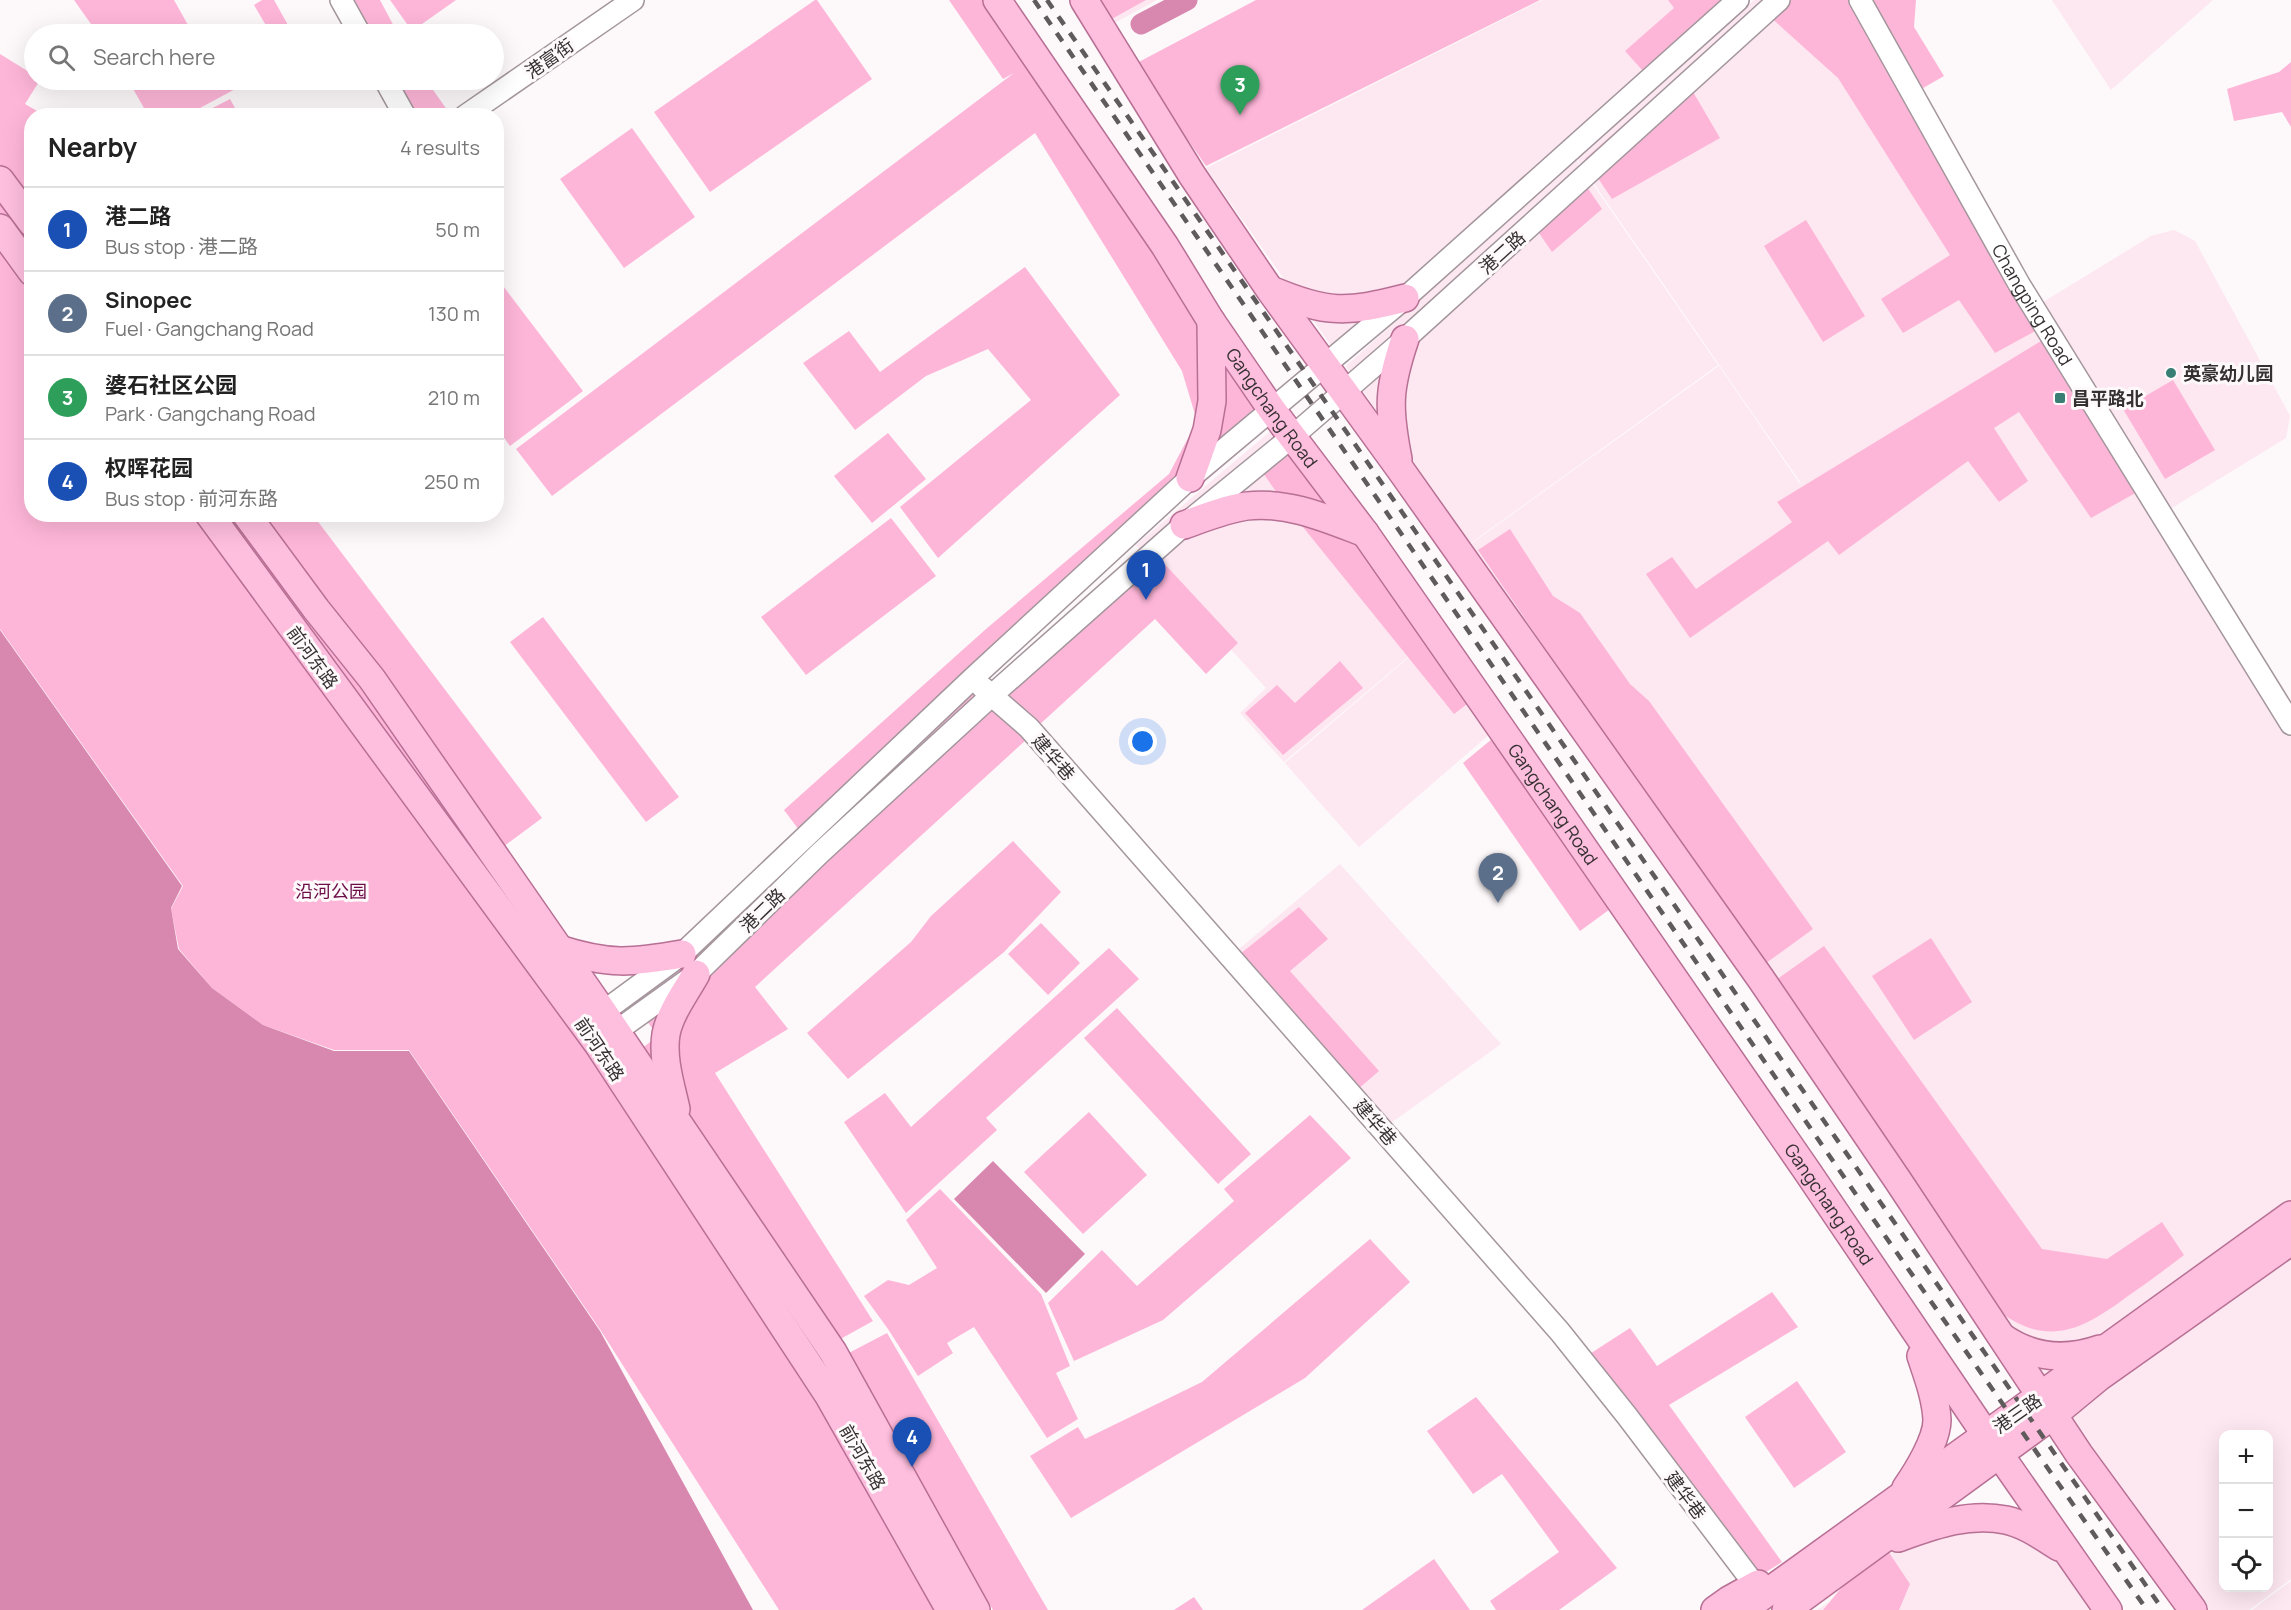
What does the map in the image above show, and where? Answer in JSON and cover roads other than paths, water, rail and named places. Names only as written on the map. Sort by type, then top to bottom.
[{"type":"main road","name":"Gangchang Road","points":[[997,0],[1165,246],[1211,321],[1272,410],[1365,533],[2108,1610]]},
{"type":"main road","points":[[1084,0],[1192,175],[1270,290],[1400,469],[1761,979],[2047,1406],[2193,1610]]},
{"type":"main road","points":[[0,180],[24,212]]},
{"type":"main road","points":[[0,228],[24,261]]},
{"type":"main road","points":[[1270,290],[1299,302],[1344,310],[1365,308],[1406,298]]},
{"type":"main road","points":[[1190,478],[1201,450],[1210,412],[1211,321]]},
{"type":"main road","points":[[1400,469],[1392,428],[1390,399],[1398,361],[1406,339]]},
{"type":"main road","points":[[1184,525],[1248,506],[1268,506],[1316,514],[1365,533]]},
{"type":"main road","name":"前河东路","points":[[215,522],[601,1028],[680,1125],[833,1352],[976,1610]]},
{"type":"main road","name":"前河东路","points":[[252,522],[316,609],[372,679],[559,949],[601,1028],[829,1396],[950,1610]]},
{"type":"main road","points":[[559,949],[611,962],[689,964],[678,1007],[666,1034],[666,1068],[680,1125]]},
{"type":"main road","name":"港三路","points":[[1743,1610],[1861,1540],[1898,1498],[1993,1444],[2047,1406],[2117,1341],[2291,1215]]},
{"type":"main road","points":[[2047,1406],[2099,1377],[2291,1240]]},
{"type":"main road","points":[[1898,1498],[1919,1469],[1937,1423],[1933,1390],[1908,1321]]},
{"type":"main road","points":[[2001,1337],[2016,1347],[2030,1352],[2065,1357],[2093,1352],[2117,1341]]},
{"type":"main road","points":[[1786,1610],[1861,1540],[1993,1444]]},
{"type":"main road","points":[[1715,1610],[1755,1586],[1861,1540],[1970,1518],[2006,1520],[2033,1531],[2069,1554]]},
{"type":"main road","points":[[1815,1610],[1828,1600],[1861,1540]]},
{"type":"street","points":[[341,0],[354,24]]},
{"type":"street","name":"港富街","points":[[504,89],[633,0]]},
{"type":"street","name":"港二路","points":[[689,964],[973,678],[1190,478],[1406,298],[1738,0]]},
{"type":"street","name":"港二路","points":[[601,1028],[689,964],[820,853],[991,696],[1184,525],[1406,339],[1779,0]]},
{"type":"street","name":"Changping Road","points":[[1860,0],[2019,284],[2291,724]]},
{"type":"street","points":[[391,90],[401,108]]},
{"type":"street","name":"港富街","points":[[477,108],[503,90]]},
{"type":"street","name":"建华巷","points":[[973,678],[1029,728],[1560,1332],[1627,1416],[1755,1586]]},
{"type":"waterway","points":[[1141,24],[1187,0]]},
{"type":"railway","points":[[1034,0],[1855,1193],[2147,1610]]},
{"type":"railway","points":[[1047,0],[2163,1610]]},
{"type":"place","name":"婆石社区公园","points":[[1240,115]]},
{"type":"place","name":"英豪幼儿园","points":[[2171,373]]},
{"type":"place","name":"昌平路北","points":[[2060,398]]},
{"type":"place","name":"港二路","points":[[1146,600]]},
{"type":"place","name":"Sinopec","points":[[1498,903]]},
{"type":"place","name":"权晖花园","points":[[912,1467]]},
{"type":"park label","name":"沿河公园","points":[[331,891]]}]
